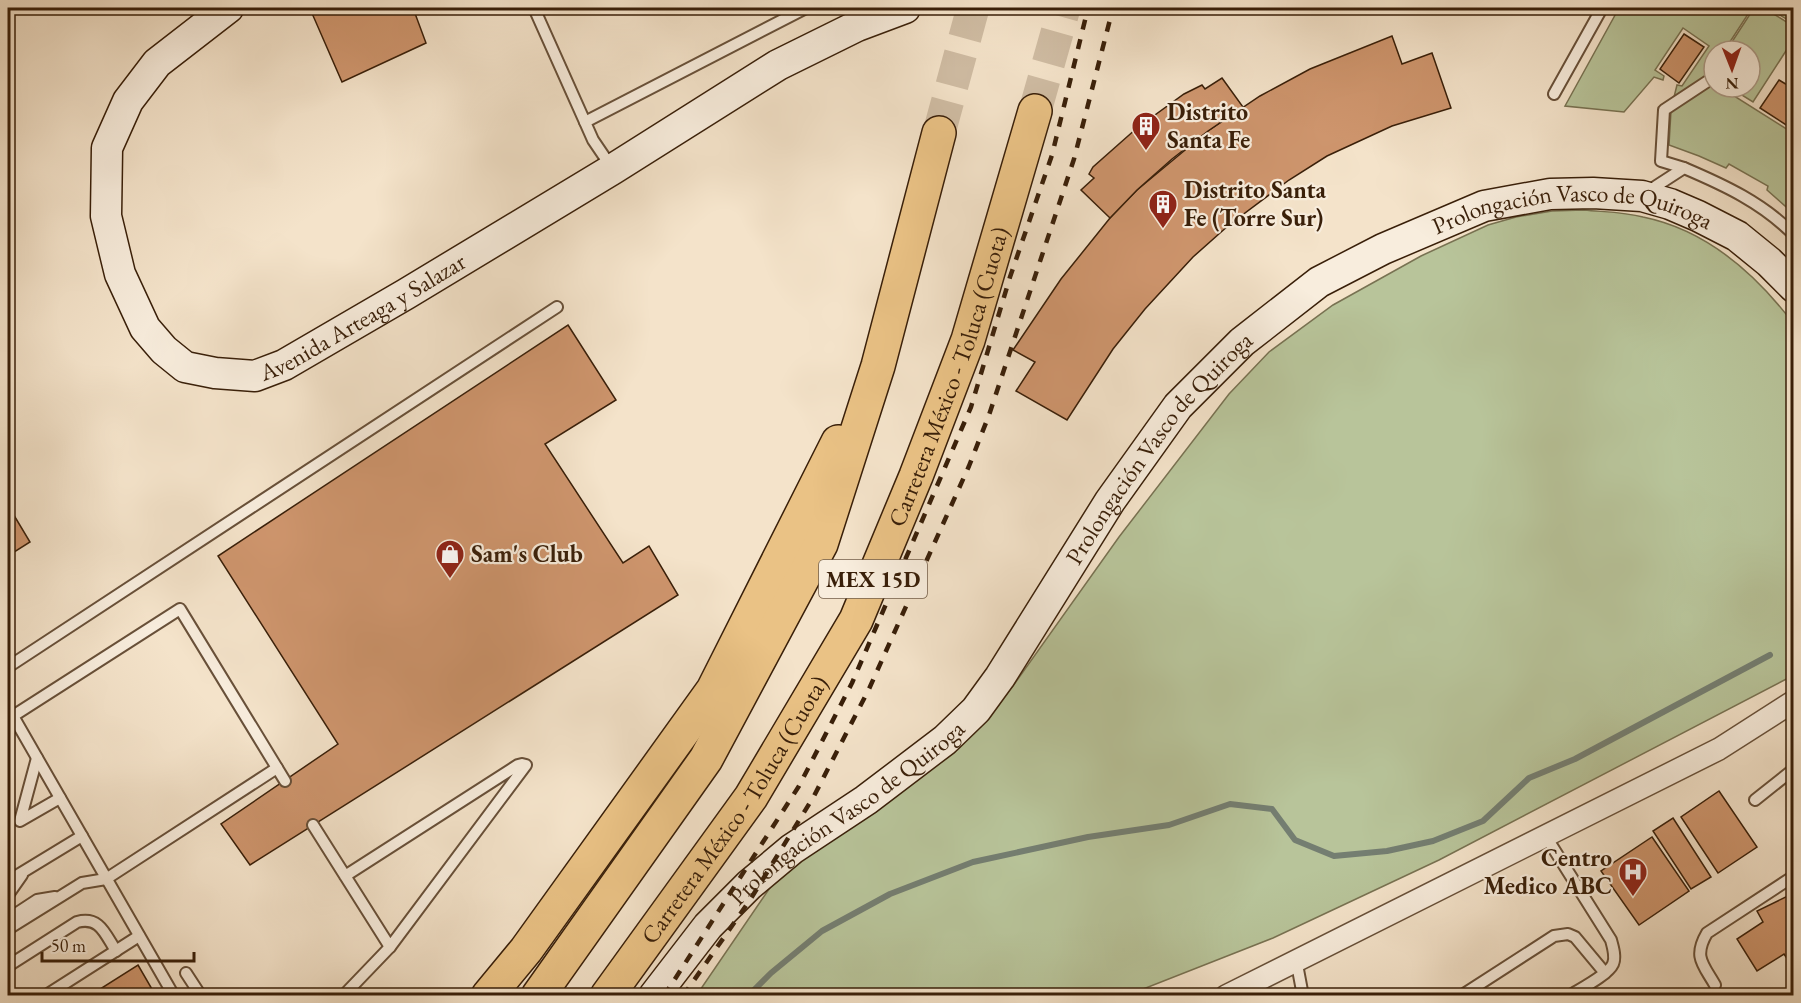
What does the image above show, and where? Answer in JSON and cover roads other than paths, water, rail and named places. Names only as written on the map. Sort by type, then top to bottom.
[{"type":"highway","name":"Carretera México - Toluca (Cuota)","points":[[607,996],[751,797],[856,620],[916,476],[968,339],[1035,111]]},
{"type":"highway","name":"MEX 15D","points":[[538,996],[706,759],[821,544],[878,366],[939,133]]},
{"type":"highway","points":[[488,996],[526,950],[713,690],[820,474],[878,366]]},
{"type":"street","name":"Avenida Arteaga y Salazar","points":[[228,8],[157,63],[128,101],[107,148],[106,216],[120,274],[145,328],[164,350],[185,367],[215,373],[255,376],[284,365],[613,170],[778,65],[856,26],[904,8]]},
{"type":"street","name":"Prolongación Vasco de Quiroga","points":[[654,996],[708,926],[749,885],[792,849],[866,800],[945,740],[976,710],[1006,668],[1110,501],[1178,406],[1242,342],[1319,282],[1383,249],[1484,206],[1550,194],[1593,193],[1642,196],[1670,204],[1698,216],[1737,236],[1775,267],[1794,287]]},
{"type":"street","points":[[1230,995],[1296,959],[1719,748],[1794,702]]},
{"type":"lane","points":[[534,8],[593,140],[613,170]]},
{"type":"lane","points":[[585,122],[806,8]]},
{"type":"lane","points":[[1554,94],[1602,8]]},
{"type":"lane","points":[[1702,85],[1664,110],[1661,160],[1742,194],[1794,236]]},
{"type":"lane","points":[[1642,196],[1684,168]]},
{"type":"lane","points":[[8,667],[556,307]]},
{"type":"lane","points":[[174,996],[13,716],[180,609],[285,781]]},
{"type":"lane","points":[[37,758],[20,821],[60,798]]},
{"type":"lane","points":[[343,996],[390,947],[526,765],[518,765],[345,876]]},
{"type":"lane","points":[[8,929],[82,883],[106,879],[277,768]]},
{"type":"lane","points":[[1755,800],[1794,769]]},
{"type":"lane","points":[[313,825],[390,947]]},
{"type":"lane","points":[[1545,835],[1611,940],[1614,952],[1613,964],[1605,973],[1569,996]]},
{"type":"lane","points":[[8,881],[82,836]]},
{"type":"lane","points":[[8,874],[26,870]]},
{"type":"lane","points":[[8,895],[26,870]]},
{"type":"lane","points":[[1715,986],[1700,958],[1699,946],[1707,933],[1794,876]]},
{"type":"lane","points":[[8,919],[37,900],[61,896]]},
{"type":"lane","points":[[8,966],[77,922],[86,920],[95,922],[100,927],[116,951]]},
{"type":"lane","points":[[1461,996],[1554,936],[1568,934],[1575,937],[1605,973]]},
{"type":"lane","points":[[45,996],[140,936]]},
{"type":"lane","points":[[1296,959],[1303,996]]},
{"type":"lane","points":[[186,973],[201,996]]},
{"type":"waterway","points":[[748,996],[771,973],[822,931],[890,894],[973,862],[1088,837],[1169,825],[1230,804],[1272,809],[1295,840],[1334,856],[1387,851],[1433,841],[1483,821],[1529,778],[1575,759],[1770,655]]},
{"type":"tunnel","points":[[939,133],[973,8]]},
{"type":"tunnel","points":[[1035,111],[1064,8]]},
{"type":"railway","points":[[664,996],[799,786],[852,683],[971,407],[1010,277],[1052,155],[1088,8]]},
{"type":"railway","points":[[683,996],[750,900],[814,796],[869,689],[969,466],[989,415],[1074,159],[1113,8]]},
{"type":"place","name":"Distrito Santa Fe","points":[[1146,152]]},
{"type":"place","name":"Distrito Santa Fe (Torre Sur)","points":[[1163,230]]},
{"type":"place","name":"Sam's Club","points":[[450,580]]},
{"type":"place","name":"Centro Medico ABC","points":[[1633,898]]}]
